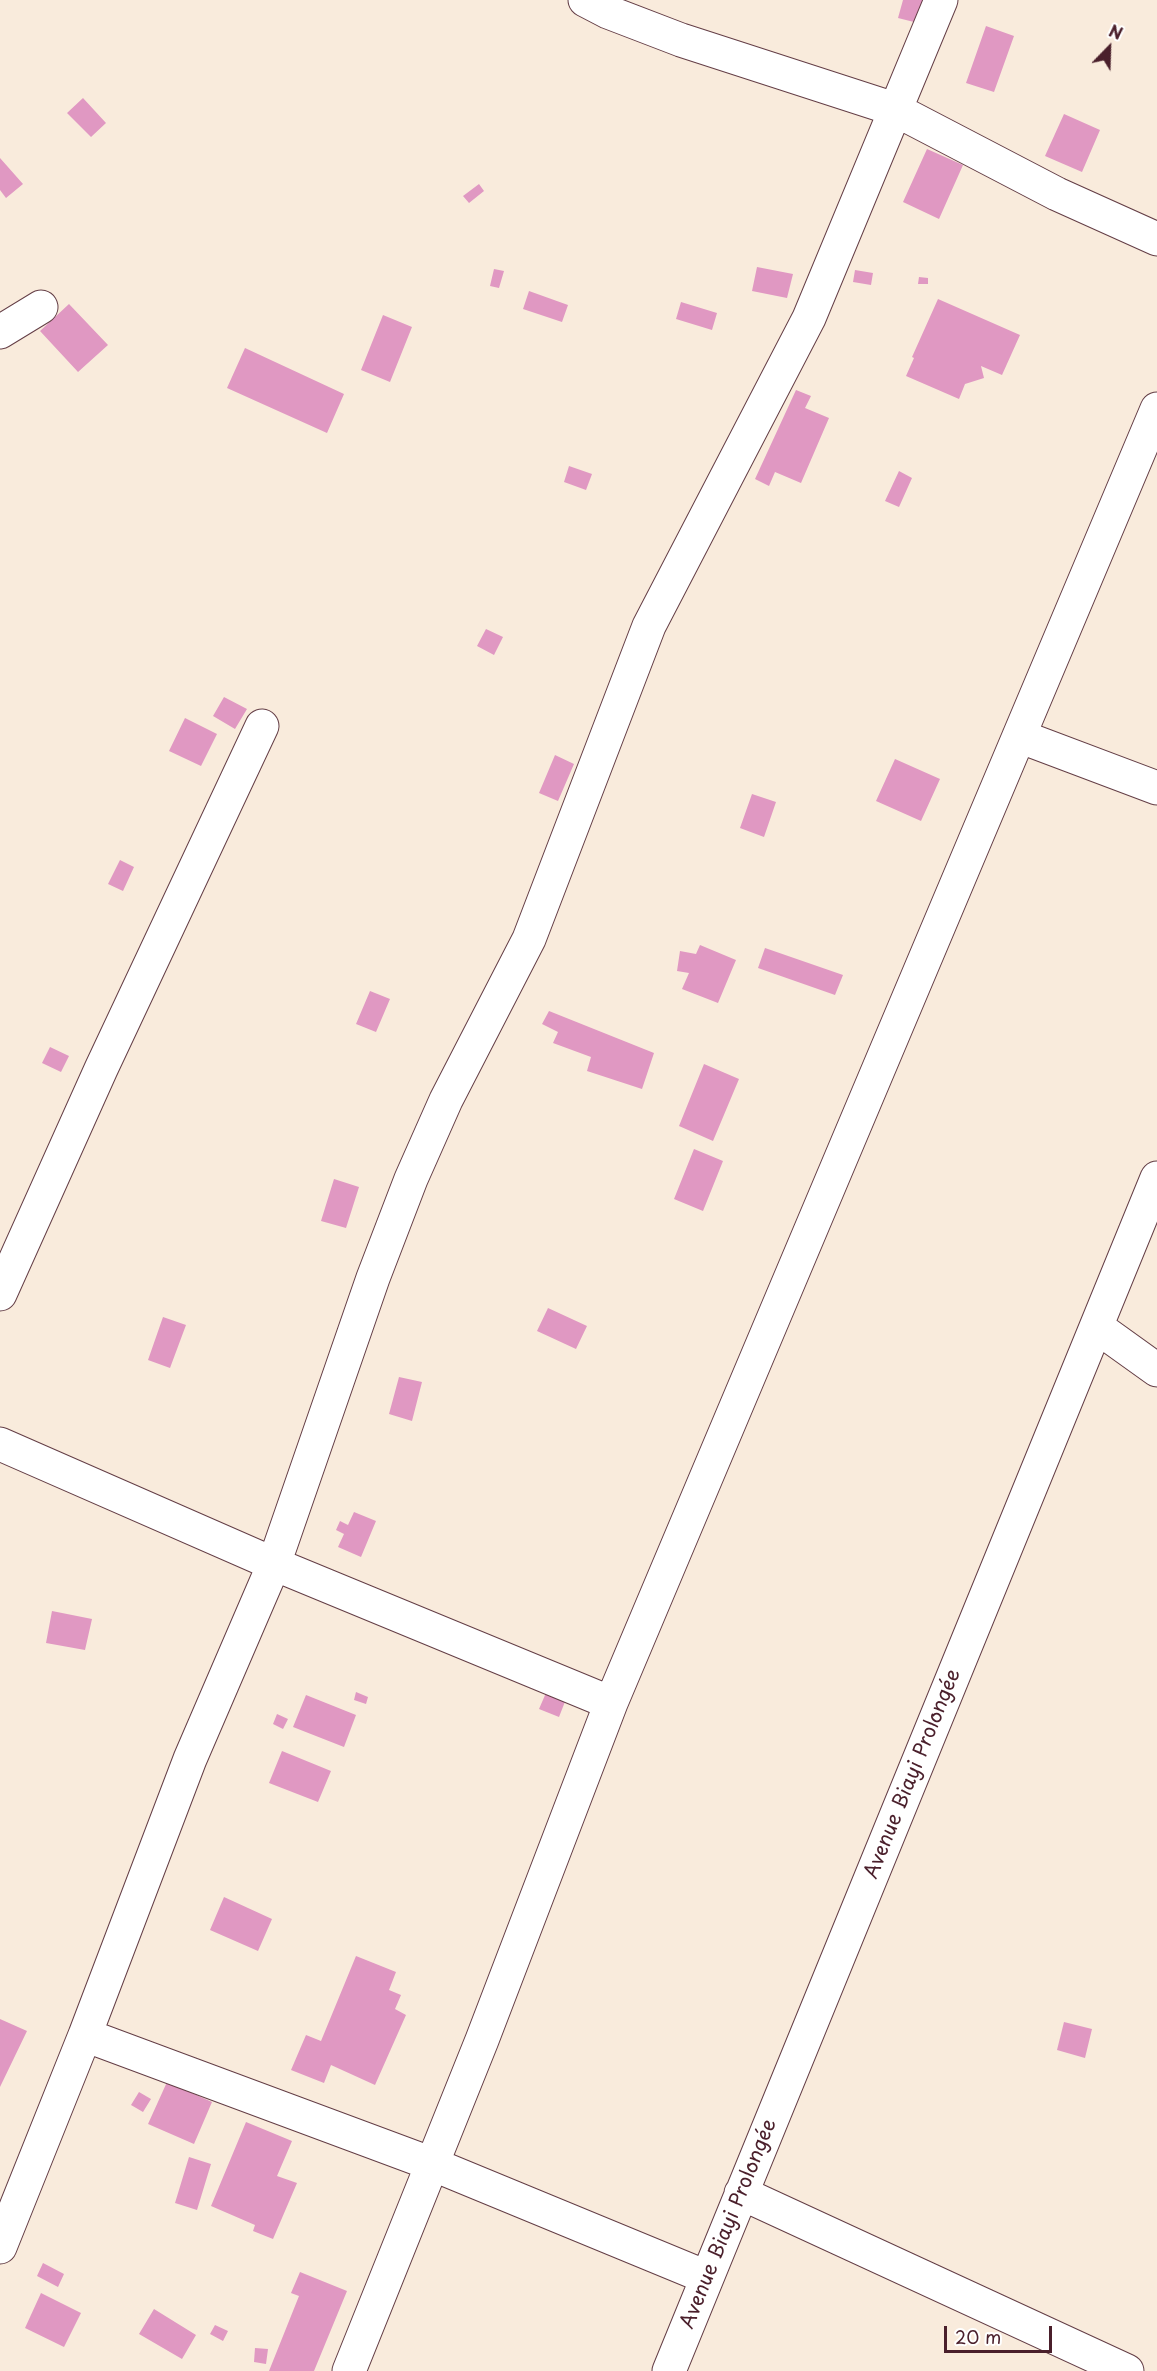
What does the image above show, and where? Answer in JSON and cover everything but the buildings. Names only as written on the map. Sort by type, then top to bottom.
[{"type":"street","points":[[585,0],[608,12],[681,40],[894,109],[1057,194],[1157,239]]},
{"type":"street","points":[[0,2247],[85,2035],[190,1759],[274,1564],[411,1179],[446,1100],[529,939],[649,626],[809,318],[941,0]]},
{"type":"street","points":[[0,332],[41,307]]},
{"type":"street","points":[[349,2371],[482,2040],[611,1703],[1157,408]]},
{"type":"street","points":[[0,1294],[101,1069],[262,726]]},
{"type":"street","points":[[1019,736],[1157,788]]},
{"type":"street","name":"Avenue Biayi Prolongée","points":[[669,2371],[1157,1178]]},
{"type":"street","points":[[1097,1327],[1157,1370]]},
{"type":"street","points":[[0,1444],[274,1564],[611,1703]]},
{"type":"street","points":[[85,2035],[432,2164],[706,2277]]},
{"type":"street","points":[[741,2193],[1127,2371]]}]
